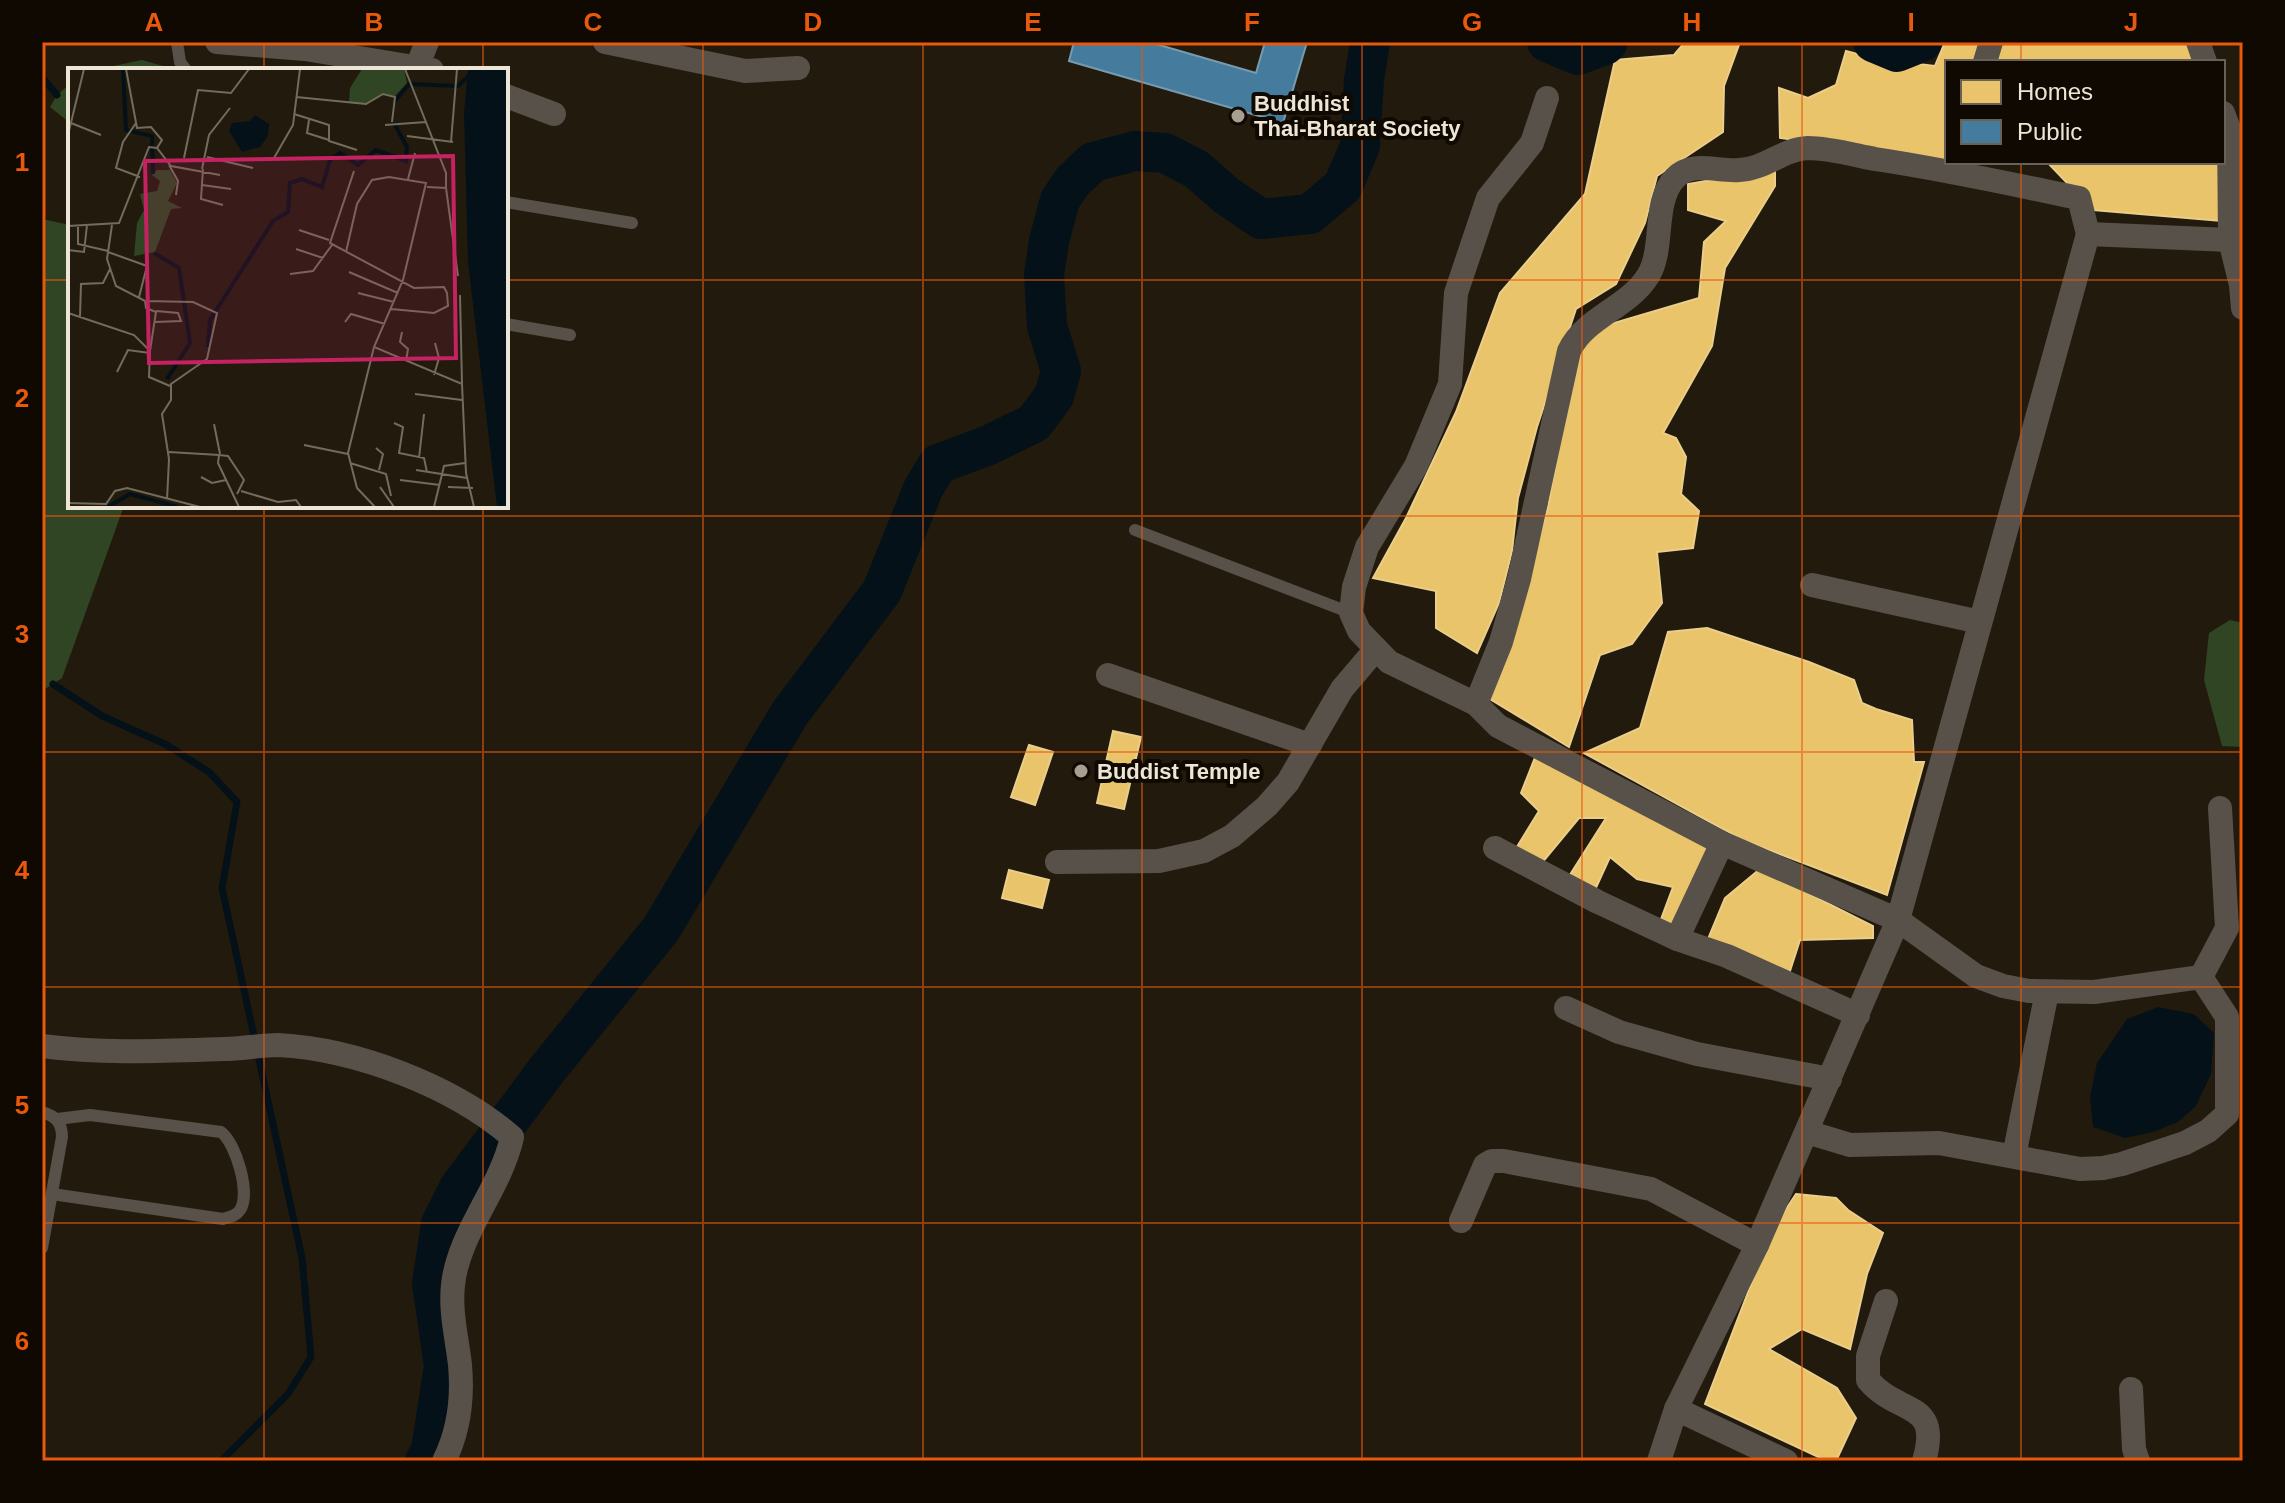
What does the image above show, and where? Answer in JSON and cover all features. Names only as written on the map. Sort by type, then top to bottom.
[{"type":"street","points":[[217,42],[305,49],[421,68]]},
{"type":"street","points":[[427,42],[427,68]]},
{"type":"street","points":[[605,42],[745,71],[798,68]]},
{"type":"street","points":[[508,97],[554,114]]},
{"type":"street","points":[[1547,98],[1532,143],[1488,198],[1456,293],[1450,384],[1416,466],[1367,547],[1354,587],[1351,613],[1359,631],[1389,662],[1476,704],[1498,726],[1722,843],[1898,920],[1976,976],[2003,986],[2047,992],[2094,992],[2201,977]]},
{"type":"street","points":[[2225,118],[2229,129],[2230,240],[2243,308]]},
{"type":"street","points":[[1476,704],[1501,642],[1519,579],[1569,351],[1575,337],[1625,300],[1646,279],[1654,255],[1664,194],[1673,179],[1682,172],[1703,167],[1738,170],[1761,167],[1785,153],[1808,148],[1952,167],[2079,198],[2088,234],[1898,920],[1757,1245],[1676,1409],[1659,1461]]},
{"type":"street","points":[[2088,234],[2230,240]]},
{"type":"street","points":[[1812,585],[1980,622]]},
{"type":"street","points":[[1057,862],[1159,861],[1204,851],[1232,836],[1267,806],[1288,782],[1342,689],[1376,649]]},
{"type":"street","points":[[1108,675],[1310,745]]},
{"type":"street","points":[[2201,977],[2227,928],[2220,808]]},
{"type":"street","points":[[1677,939],[1722,843]]},
{"type":"street","points":[[1495,848],[1677,939],[1739,961],[1858,1015]]},
{"type":"street","points":[[1807,1132],[1850,1145],[1939,1143],[2080,1169],[2112,1166],[2185,1143],[2208,1131],[2227,1114],[2227,1017],[2201,977]]},
{"type":"street","points":[[2014,1156],[2047,992]]},
{"type":"street","points":[[1566,1008],[1619,1032],[1697,1054],[1830,1079]]},
{"type":"street","points":[[42,1046],[125,1053],[276,1045],[328,1050],[351,1055],[454,1097],[488,1116],[512,1137],[487,1202],[456,1267],[452,1315],[461,1391],[458,1421],[444,1461]]},
{"type":"street","points":[[1461,1221],[1485,1165],[1492,1161],[1504,1161],[1651,1189],[1757,1245]]},
{"type":"street","points":[[1886,1301],[1868,1356],[1868,1380],[1876,1390],[1926,1420],[1930,1431],[1924,1461]]},
{"type":"street","points":[[2131,1389],[2134,1449],[2138,1461]]},
{"type":"street","points":[[1676,1409],[1786,1461]]},
{"type":"lane","points":[[177,42],[180,62],[184,68]]},
{"type":"lane","points":[[508,202],[632,223]]},
{"type":"lane","points":[[508,324],[570,335]]},
{"type":"lane","points":[[1135,530],[1351,613]]},
{"type":"lane","points":[[42,1112],[57,1119],[62,1126],[42,1248]]},
{"type":"lane","points":[[52,1194],[223,1219],[235,1216],[243,1207],[245,1194],[232,1145],[221,1132],[90,1115],[57,1119]]},
{"type":"green space","points":[[142,60],[170,68],[104,68]]},
{"type":"green space","points":[[68,86],[68,121],[50,107]]},
{"type":"green space","points":[[42,219],[68,225],[68,508],[123,508],[62,678],[42,691]]},
{"type":"green space","points":[[2230,620],[2243,623],[2243,747],[2222,746],[2204,680],[2209,633]]},
{"type":"shaded area","points":[[2158,1007],[2194,1014],[2214,1033],[2211,1074],[2196,1106],[2178,1122],[2125,1138],[2093,1127],[2090,1097],[2097,1063],[2127,1019]]},
{"type":"building: Homes","points":[[1685,42],[1740,42],[1724,86],[1723,132],[1657,176],[1645,223],[1616,284],[1576,309],[1537,427],[1518,498],[1512,551],[1499,603],[1477,653],[1436,628],[1436,591],[1373,578],[1406,518],[1456,412],[1500,293],[1585,194],[1615,60],[1674,55]]},
{"type":"building: Homes","points":[[1945,42],[1982,42],[1978,60],[1945,60],[1944,161],[1780,138],[1779,88],[1808,98],[1836,85],[1846,51],[1876,59],[1935,66]]},
{"type":"building: Homes","points":[[2000,42],[2188,42],[2195,60],[1994,60]]},
{"type":"building: Homes","points":[[2049,164],[2222,164],[2221,221],[2093,210]]},
{"type":"building: Homes","points":[[1775,169],[1775,186],[1725,268],[1712,346],[1663,433],[1676,438],[1686,457],[1681,494],[1699,511],[1693,548],[1657,552],[1662,603],[1632,644],[1600,655],[1569,747],[1485,696],[1522,599],[1548,507],[1577,348],[1590,330],[1699,298],[1704,242],[1726,221],[1688,210],[1688,184]]},
{"type":"building: Homes","points":[[1707,628],[1854,680],[1862,703],[1912,720],[1914,762],[1924,762],[1887,895],[1743,840],[1584,753],[1640,728],[1668,632]]},
{"type":"building: Homes","points":[[1113,731],[1141,737],[1124,809],[1097,803]]},
{"type":"building: Homes","points":[[1029,745],[1053,752],[1035,805],[1011,797]]},
{"type":"building: Homes","points":[[1536,755],[1709,848],[1674,927],[1660,922],[1673,887],[1637,879],[1610,857],[1594,892],[1568,878],[1606,818],[1579,818],[1541,864],[1515,850],[1539,811],[1521,793]]},
{"type":"building: Homes","points":[[1760,869],[1873,926],[1873,938],[1800,940],[1788,977],[1708,939],[1725,898]]},
{"type":"building: Homes","points":[[1009,870],[1049,880],[1042,908],[1002,898]]},
{"type":"building: Homes","points":[[1796,1194],[1836,1198],[1848,1210],[1883,1233],[1867,1274],[1850,1349],[1802,1329],[1769,1349],[1837,1388],[1856,1418],[1836,1461],[1827,1461],[1705,1404],[1772,1230]]},
{"type":"building: Public","points":[[1074,42],[1149,42],[1256,73],[1265,42],[1307,42],[1283,123],[1069,61]]},
{"type":"waterway","points":[[425,1461],[431,1450],[444,1366],[432,1283],[441,1224],[459,1188],[546,1071],[661,929],[790,713],[882,591],[923,489],[938,464],[989,445],[1034,423],[1054,396],[1061,371],[1047,326],[1044,275],[1060,200],[1072,182],[1093,162],[1135,151],[1165,153],[1196,169],[1227,196],[1261,219],[1310,214],[1343,186],[1360,146],[1370,42]]},
{"type":"waterway","points":[[1547,42],[1578,55],[1608,42]]},
{"type":"waterway","points":[[1873,42],[1897,52],[1922,42]]},
{"type":"waterway","points":[[42,77],[57,95]]},
{"type":"waterway","points":[[53,684],[102,716],[165,744],[209,772],[237,802],[222,888],[302,1258],[311,1357],[288,1394],[221,1461]]},
{"type":"place","name":"Buddhist Thai-Bharat Society","points":[[1238,116]]},
{"type":"place","name":"Buddist Temple","points":[[1081,771]]}]
